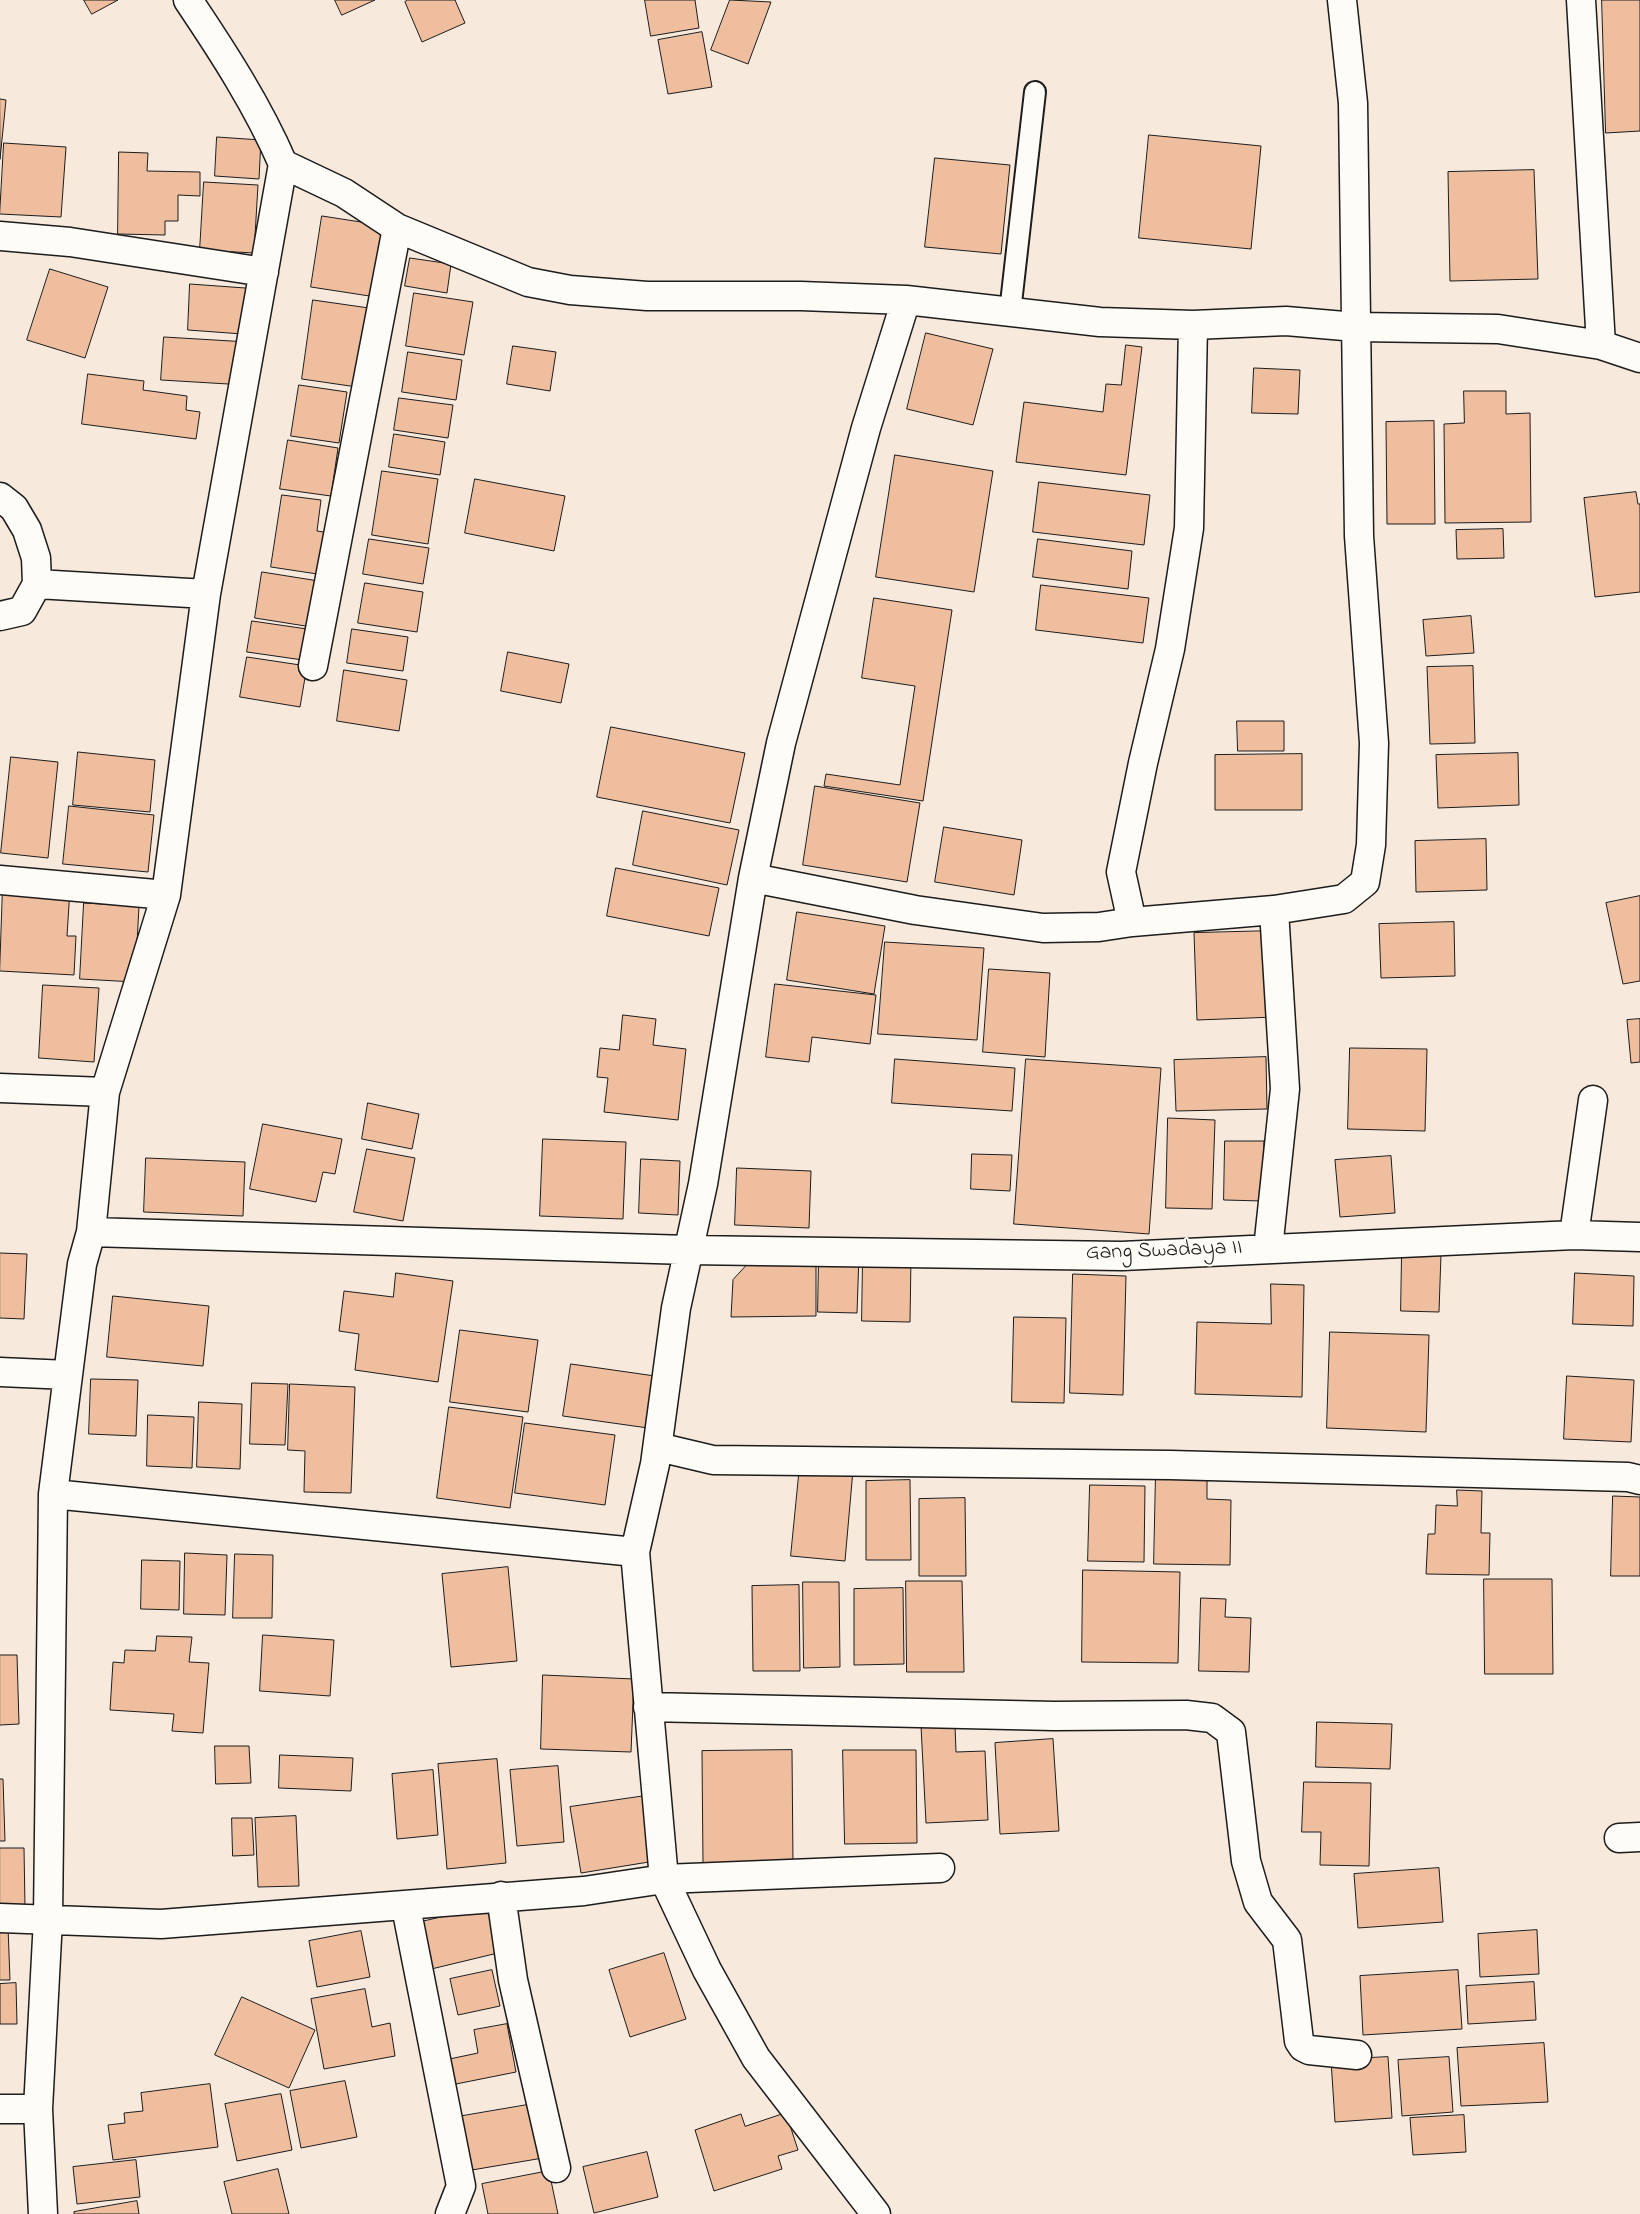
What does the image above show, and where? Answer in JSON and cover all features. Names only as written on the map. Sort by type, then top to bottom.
[{"type":"street","points":[[43,2214],[38,2109],[48,1919],[53,1494],[82,1264],[91,1232],[105,1092],[166,895],[206,594],[283,164],[272,139],[222,51],[188,0]]},
{"type":"street","points":[[753,878],[915,910],[1043,928],[1099,927],[1132,922],[1274,910],[1344,900],[1365,882],[1371,845],[1374,743],[1359,536],[1353,103],[1342,0]]},
{"type":"street","points":[[1581,0],[1601,345]]},
{"type":"street","points":[[283,164],[344,193],[397,228],[528,282],[570,290],[647,296],[801,296],[906,300],[1100,322],[1193,324],[1286,321],[1356,327],[1498,328],[1601,345],[1640,358]]},
{"type":"street","points":[[313,666],[397,228]]},
{"type":"street","points":[[0,236],[70,242],[264,272]]},
{"type":"street","points":[[876,2214],[756,2058],[707,1970],[664,1879],[635,1552],[658,1447],[676,1308],[703,1184],[753,878],[783,734],[866,428],[906,300]]},
{"type":"street","points":[[1132,922],[1121,872],[1143,763],[1170,649],[1189,528],[1193,324]]},
{"type":"street","points":[[0,497],[14,508],[27,530],[36,558],[37,584],[22,611],[0,616]]},
{"type":"street","points":[[37,584],[206,594]]},
{"type":"street","points":[[0,880],[166,895]]},
{"type":"street","points":[[1268,1249],[1285,1089],[1274,910]]},
{"type":"street","points":[[0,1088],[105,1092]]},
{"type":"street","points":[[1574,1235],[1593,1100]]},
{"type":"street","name":"Gang Swadaya II","points":[[91,1232],[688,1250],[1122,1256],[1574,1235],[1640,1237]]},
{"type":"street","points":[[0,1372],[68,1375]]},
{"type":"street","points":[[658,1447],[713,1460],[1170,1464],[1618,1477],[1640,1480]]},
{"type":"street","points":[[53,1494],[635,1552]]},
{"type":"street","points":[[648,1707],[1054,1716],[1186,1715],[1212,1718],[1231,1732],[1246,1862],[1258,1902],[1287,1940],[1299,2041],[1303,2048],[1309,2050],[1357,2055]]},
{"type":"street","points":[[0,1918],[161,1924],[406,1907],[501,1896],[584,1891],[664,1879],[940,1868]]},
{"type":"street","points":[[501,1896],[513,1980],[556,2168]]},
{"type":"street","points":[[406,1907],[460,2186],[450,2214]]},
{"type":"street","points":[[0,2109],[38,2109]]},
{"type":"lane","points":[[1010,312],[1035,92]]},
{"type":"building","points":[[84,0],[118,0],[92,14]]},
{"type":"building","points":[[335,0],[375,0],[342,15]]},
{"type":"building","points":[[408,0],[455,0],[465,23],[422,42],[405,2]]},
{"type":"building","points":[[645,0],[695,0],[699,28],[651,36]]},
{"type":"building","points":[[730,0],[771,2],[748,64],[711,50]]},
{"type":"building","points":[[1602,0],[1640,0],[1640,131],[1606,133]]},
{"type":"building","points":[[702,32],[712,87],[668,94],[658,40]]},
{"type":"building","points":[[0,99],[6,100],[0,159]]},
{"type":"building","points":[[1149,135],[1261,146],[1251,249],[1139,238]]},
{"type":"building","points":[[217,137],[261,140],[259,179],[215,176]]},
{"type":"building","points":[[4,143],[66,147],[61,217],[0,214]]},
{"type":"building","points":[[119,152],[148,153],[147,171],[200,172],[200,196],[178,195],[178,221],[165,221],[165,235],[118,234]]},
{"type":"building","points":[[935,158],[1010,165],[1001,254],[925,247]]},
{"type":"building","points":[[1534,170],[1538,279],[1450,281],[1448,172]]},
{"type":"building","points":[[204,182],[258,185],[254,253],[200,250]]},
{"type":"building","points":[[322,216],[387,226],[376,297],[311,287]]},
{"type":"building","points":[[410,258],[451,264],[447,293],[405,286]]},
{"type":"building","points":[[50,269],[108,287],[85,358],[27,340]]},
{"type":"building","points":[[190,284],[259,289],[256,335],[188,330]]},
{"type":"building","points":[[414,293],[473,302],[464,355],[406,346]]},
{"type":"building","points":[[313,300],[369,308],[357,387],[302,379]]},
{"type":"building","points":[[926,333],[993,349],[973,425],[907,409]]},
{"type":"building","points":[[164,337],[248,342],[245,385],[161,380]]},
{"type":"building","points":[[1126,345],[1142,347],[1126,475],[1016,462],[1024,402],[1103,412],[1106,384],[1121,385]]},
{"type":"building","points":[[513,346],[556,352],[550,391],[507,384]]},
{"type":"building","points":[[408,352],[462,360],[456,400],[402,392]]},
{"type":"building","points":[[1254,368],[1300,370],[1298,414],[1252,413]]},
{"type":"building","points":[[88,374],[144,381],[143,390],[187,396],[186,410],[200,412],[196,439],[82,424]]},
{"type":"building","points":[[299,385],[347,392],[339,443],[291,436]]},
{"type":"building","points":[[1464,391],[1506,391],[1506,414],[1530,413],[1531,522],[1445,523],[1444,424],[1464,423]]},
{"type":"building","points":[[399,398],[453,405],[448,438],[394,430]]},
{"type":"building","points":[[1434,421],[1435,524],[1387,524],[1386,422]]},
{"type":"building","points":[[394,434],[445,442],[440,475],[389,467]]},
{"type":"building","points":[[288,440],[338,448],[331,496],[280,489]]},
{"type":"building","points":[[895,455],[993,471],[974,592],[876,577]]},
{"type":"building","points":[[382,471],[438,479],[428,544],[372,535]]},
{"type":"building","points":[[475,479],[565,496],[554,551],[465,533]]},
{"type":"building","points":[[1039,482],[1150,495],[1144,545],[1033,532]]},
{"type":"building","points":[[1636,492],[1638,504],[1640,504],[1640,592],[1595,597],[1584,498]]},
{"type":"building","points":[[282,495],[321,500],[317,531],[330,533],[324,575],[271,567]]},
{"type":"building","points":[[1503,529],[1504,558],[1457,559],[1456,530]]},
{"type":"building","points":[[369,539],[429,548],[423,584],[363,574]]},
{"type":"building","points":[[1038,539],[1132,551],[1128,589],[1033,577]]},
{"type":"building","points":[[262,572],[325,582],[318,628],[255,618]]},
{"type":"building","points":[[365,583],[423,592],[417,632],[358,623]]},
{"type":"building","points":[[1041,585],[1149,598],[1143,643],[1036,630]]},
{"type":"building","points":[[874,598],[952,610],[923,801],[824,786],[826,774],[900,785],[915,686],[862,678]]},
{"type":"building","points":[[1471,616],[1474,653],[1426,656],[1423,620]]},
{"type":"building","points":[[252,621],[307,629],[303,660],[247,652]]},
{"type":"building","points":[[352,629],[408,637],[403,671],[347,663]]},
{"type":"building","points":[[508,652],[569,664],[561,703],[501,691]]},
{"type":"building","points":[[247,657],[307,666],[300,707],[240,697]]},
{"type":"building","points":[[1473,666],[1475,743],[1430,744],[1427,667]]},
{"type":"building","points":[[344,670],[407,680],[399,731],[337,721]]},
{"type":"building","points":[[1237,721],[1284,721],[1284,751],[1238,751]]},
{"type":"building","points":[[611,727],[745,753],[730,823],[597,797]]},
{"type":"building","points":[[78,752],[155,760],[150,812],[73,805]]},
{"type":"building","points":[[1518,753],[1519,805],[1438,808],[1436,755]]},
{"type":"building","points":[[1302,754],[1302,810],[1215,810],[1215,755]]},
{"type":"building","points":[[11,757],[58,762],[48,858],[1,853]]},
{"type":"building","points":[[815,786],[920,803],[907,882],[803,865]]},
{"type":"building","points":[[69,806],[154,815],[148,872],[63,864]]},
{"type":"building","points":[[643,811],[739,830],[727,885],[633,865]]},
{"type":"building","points":[[944,827],[1022,840],[1014,895],[935,882]]},
{"type":"building","points":[[1486,839],[1487,890],[1416,892],[1415,841]]},
{"type":"building","points":[[616,868],[719,888],[709,936],[607,916]]},
{"type":"building","points":[[3,885],[70,889],[67,936],[76,936],[74,975],[0,971]]},
{"type":"building","points":[[1640,896],[1640,981],[1623,984],[1606,903]]},
{"type":"building","points":[[84,903],[139,906],[135,982],[80,979]]},
{"type":"building","points":[[797,912],[885,926],[874,994],[787,980]]},
{"type":"building","points":[[1454,922],[1455,976],[1381,978],[1379,924]]},
{"type":"building","points":[[1272,931],[1275,1017],[1197,1020],[1194,933]]},
{"type":"building","points":[[885,942],[984,948],[977,1040],[878,1034]]},
{"type":"building","points":[[989,969],[1050,973],[1045,1057],[983,1052]]},
{"type":"building","points":[[775,984],[876,995],[870,1044],[812,1037],[809,1062],[766,1057]]},
{"type":"building","points":[[43,985],[99,988],[94,1062],[39,1058]]},
{"type":"building","points":[[623,1015],[656,1019],[653,1045],[686,1049],[678,1120],[604,1112],[608,1078],[597,1077],[600,1048],[619,1050]]},
{"type":"building","points":[[1640,1019],[1640,1062],[1631,1063],[1627,1020]]},
{"type":"building","points":[[1350,1048],[1427,1049],[1425,1131],[1348,1129]]},
{"type":"building","points":[[1266,1057],[1267,1109],[1176,1111],[1174,1060]]},
{"type":"building","points":[[895,1059],[1015,1068],[1012,1111],[892,1103]]},
{"type":"building","points":[[1026,1059],[1161,1068],[1149,1234],[1014,1224]]},
{"type":"building","points":[[368,1103],[419,1114],[412,1149],[362,1139]]},
{"type":"building","points":[[1168,1118],[1215,1120],[1212,1209],[1166,1208]]},
{"type":"building","points":[[263,1124],[342,1139],[335,1174],[323,1172],[316,1202],[250,1189]]},
{"type":"building","points":[[543,1139],[626,1142],[623,1219],[540,1216]]},
{"type":"building","points":[[1225,1141],[1264,1141],[1263,1201],[1224,1200]]},
{"type":"building","points":[[367,1149],[415,1158],[403,1221],[354,1212]]},
{"type":"building","points":[[972,1154],[1012,1155],[1010,1191],[971,1189]]},
{"type":"building","points":[[1391,1156],[1395,1213],[1340,1217],[1335,1160]]},
{"type":"building","points":[[146,1158],[245,1162],[243,1216],[144,1212]]},
{"type":"building","points":[[641,1159],[680,1161],[678,1215],[639,1213]]},
{"type":"building","points":[[737,1168],[811,1171],[809,1228],[735,1225]]},
{"type":"building","points":[[1402,1252],[1441,1254],[1439,1312],[1401,1311]]},
{"type":"building","points":[[0,1253],[27,1254],[24,1319],[0,1318]]},
{"type":"building","points":[[757,1254],[816,1256],[816,1316],[731,1317],[733,1280]]},
{"type":"building","points":[[819,1255],[859,1255],[857,1313],[818,1312]]},
{"type":"building","points":[[863,1256],[911,1257],[910,1322],[862,1321]]},
{"type":"building","points":[[396,1273],[453,1281],[438,1382],[355,1370],[359,1334],[339,1331],[344,1291],[393,1297]]},
{"type":"building","points":[[1575,1273],[1634,1276],[1633,1326],[1573,1324]]},
{"type":"building","points":[[1073,1274],[1126,1276],[1123,1395],[1070,1393]]},
{"type":"building","points":[[1271,1284],[1304,1285],[1302,1397],[1195,1394],[1197,1322],[1271,1324]]},
{"type":"building","points":[[113,1296],[209,1306],[203,1366],[107,1357]]},
{"type":"building","points":[[1014,1317],[1066,1318],[1064,1403],[1012,1402]]},
{"type":"building","points":[[460,1330],[538,1340],[528,1412],[450,1402]]},
{"type":"building","points":[[1330,1332],[1429,1335],[1426,1432],[1327,1428]]},
{"type":"building","points":[[571,1364],[655,1376],[648,1428],[563,1416]]},
{"type":"building","points":[[1567,1376],[1634,1380],[1631,1442],[1564,1439]]},
{"type":"building","points":[[91,1379],[138,1380],[136,1436],[89,1434]]},
{"type":"building","points":[[252,1383],[288,1384],[285,1445],[250,1444]]},
{"type":"building","points":[[290,1384],[355,1387],[351,1493],[304,1492],[305,1451],[288,1450]]},
{"type":"building","points":[[199,1402],[242,1404],[240,1469],[197,1467]]},
{"type":"building","points":[[449,1407],[523,1417],[510,1508],[437,1498]]},
{"type":"building","points":[[148,1415],[194,1417],[192,1468],[147,1466]]},
{"type":"building","points":[[525,1423],[615,1435],[605,1505],[515,1493]]},
{"type":"building","points":[[800,1465],[853,1470],[845,1561],[791,1556]]},
{"type":"building","points":[[1156,1471],[1207,1472],[1207,1499],[1231,1500],[1230,1565],[1154,1564]]},
{"type":"building","points":[[910,1480],[911,1560],[866,1560],[866,1481]]},
{"type":"building","points":[[1090,1485],[1145,1486],[1144,1562],[1088,1561]]},
{"type":"building","points":[[1457,1490],[1482,1491],[1481,1533],[1490,1533],[1489,1575],[1426,1574],[1428,1534],[1435,1534],[1436,1505],[1457,1506]]},
{"type":"building","points":[[1613,1496],[1640,1497],[1640,1576],[1611,1576]]},
{"type":"building","points":[[965,1498],[966,1576],[919,1576],[919,1499]]},
{"type":"building","points":[[185,1553],[227,1555],[225,1615],[184,1614]]},
{"type":"building","points":[[235,1554],[273,1555],[272,1618],[233,1618]]},
{"type":"building","points":[[142,1560],[180,1561],[179,1610],[141,1609]]},
{"type":"building","points":[[508,1567],[517,1661],[451,1667],[442,1574]]},
{"type":"building","points":[[1083,1570],[1180,1572],[1178,1663],[1082,1662]]},
{"type":"building","points":[[1484,1579],[1552,1579],[1553,1674],[1485,1674]]},
{"type":"building","points":[[906,1581],[962,1581],[964,1672],[907,1672]]},
{"type":"building","points":[[803,1582],[839,1582],[840,1667],[804,1668]]},
{"type":"building","points":[[799,1585],[800,1671],[753,1671],[752,1586]]},
{"type":"building","points":[[903,1588],[904,1664],[854,1665],[854,1589]]},
{"type":"building","points":[[1201,1598],[1226,1599],[1225,1617],[1251,1618],[1249,1672],[1199,1671]]},
{"type":"building","points":[[263,1635],[334,1640],[330,1696],[260,1691]]},
{"type":"building","points":[[157,1636],[192,1637],[189,1662],[209,1663],[203,1733],[172,1731],[174,1714],[110,1710],[113,1662],[124,1663],[125,1650],[155,1651]]},
{"type":"building","points":[[0,1655],[17,1655],[19,1724],[0,1725]]},
{"type":"building","points":[[543,1675],[634,1679],[631,1752],[541,1749]]},
{"type":"building","points":[[1317,1722],[1392,1724],[1390,1769],[1316,1767]]},
{"type":"building","points":[[955,1725],[956,1752],[985,1751],[988,1820],[926,1823],[921,1726]]},
{"type":"building","points":[[1053,1739],[1059,1831],[1000,1834],[995,1743]]},
{"type":"building","points":[[215,1746],[249,1746],[251,1783],[216,1784]]},
{"type":"building","points":[[792,1750],[793,1864],[703,1865],[702,1751]]},
{"type":"building","points":[[843,1750],[916,1750],[917,1843],[845,1844]]},
{"type":"building","points":[[280,1755],[353,1758],[351,1791],[279,1788]]},
{"type":"building","points":[[497,1759],[506,1863],[447,1869],[438,1764]]},
{"type":"building","points":[[558,1766],[564,1842],[517,1846],[510,1770]]},
{"type":"building","points":[[433,1770],[438,1835],[397,1839],[392,1774]]},
{"type":"building","points":[[0,1779],[3,1779],[5,1841],[0,1841]]},
{"type":"building","points":[[1304,1782],[1371,1783],[1369,1866],[1320,1865],[1321,1832],[1302,1832]]},
{"type":"building","points":[[645,1796],[655,1861],[581,1873],[570,1807]]},
{"type":"building","points":[[296,1816],[299,1886],[258,1887],[255,1818]]},
{"type":"building","points":[[232,1818],[252,1818],[254,1855],[233,1856]]},
{"type":"building","points":[[0,1848],[24,1848],[25,1907],[0,1908]]},
{"type":"building","points":[[1439,1868],[1443,1922],[1358,1928],[1354,1874]]},
{"type":"building","points":[[491,1906],[502,1952],[423,1971],[412,1924]]},
{"type":"building","points":[[0,1927],[8,1927],[10,1980],[0,1980]]},
{"type":"building","points":[[1537,1930],[1539,1974],[1480,1977],[1478,1934]]},
{"type":"building","points":[[361,1931],[370,1977],[317,1987],[309,1941]]},
{"type":"building","points":[[664,1953],[686,2019],[630,2037],[609,1970]]},
{"type":"building","points":[[492,1970],[500,2006],[458,2015],[450,1979]]},
{"type":"building","points":[[1458,1970],[1462,2029],[1363,2035],[1360,1976]]},
{"type":"building","points":[[1534,1982],[1536,2020],[1468,2024],[1466,1986]]},
{"type":"building","points":[[16,1983],[17,2024],[0,2024],[0,1984]]},
{"type":"building","points":[[365,1989],[372,2027],[390,2023],[395,2056],[324,2069],[311,1999]]},
{"type":"building","points":[[242,1997],[315,2030],[289,2088],[215,2055]]},
{"type":"building","points":[[507,2024],[516,2072],[446,2086],[440,2061],[478,2053],[474,2030]]},
{"type":"building","points":[[1544,2043],[1548,2102],[1461,2106],[1457,2048]]},
{"type":"building","points":[[1388,2057],[1392,2118],[1335,2122],[1331,2060]]},
{"type":"building","points":[[1449,2057],[1453,2112],[1402,2116],[1398,2060]]},
{"type":"building","points":[[345,2081],[357,2137],[301,2148],[290,2091]]},
{"type":"building","points":[[210,2084],[218,2147],[113,2160],[108,2125],[125,2123],[124,2113],[143,2111],[141,2093]]},
{"type":"building","points":[[281,2094],[292,2150],[237,2161],[225,2104]]},
{"type":"building","points":[[533,2104],[543,2158],[460,2172],[451,2118]]},
{"type":"building","points":[[786,2113],[798,2150],[778,2156],[782,2169],[714,2191],[695,2130],[741,2114],[745,2126]]},
{"type":"building","points":[[1464,2115],[1466,2152],[1413,2155],[1410,2118]]},
{"type":"building","points":[[647,2152],[658,2197],[594,2213],[583,2167]]},
{"type":"building","points":[[136,2160],[140,2197],[77,2204],[73,2167]]},
{"type":"building","points":[[278,2169],[289,2214],[232,2214],[224,2182]]},
{"type":"building","points":[[549,2171],[558,2214],[488,2214],[482,2184]]},
{"type":"building","points":[[137,2201],[139,2214],[74,2214],[74,2212]]}]
